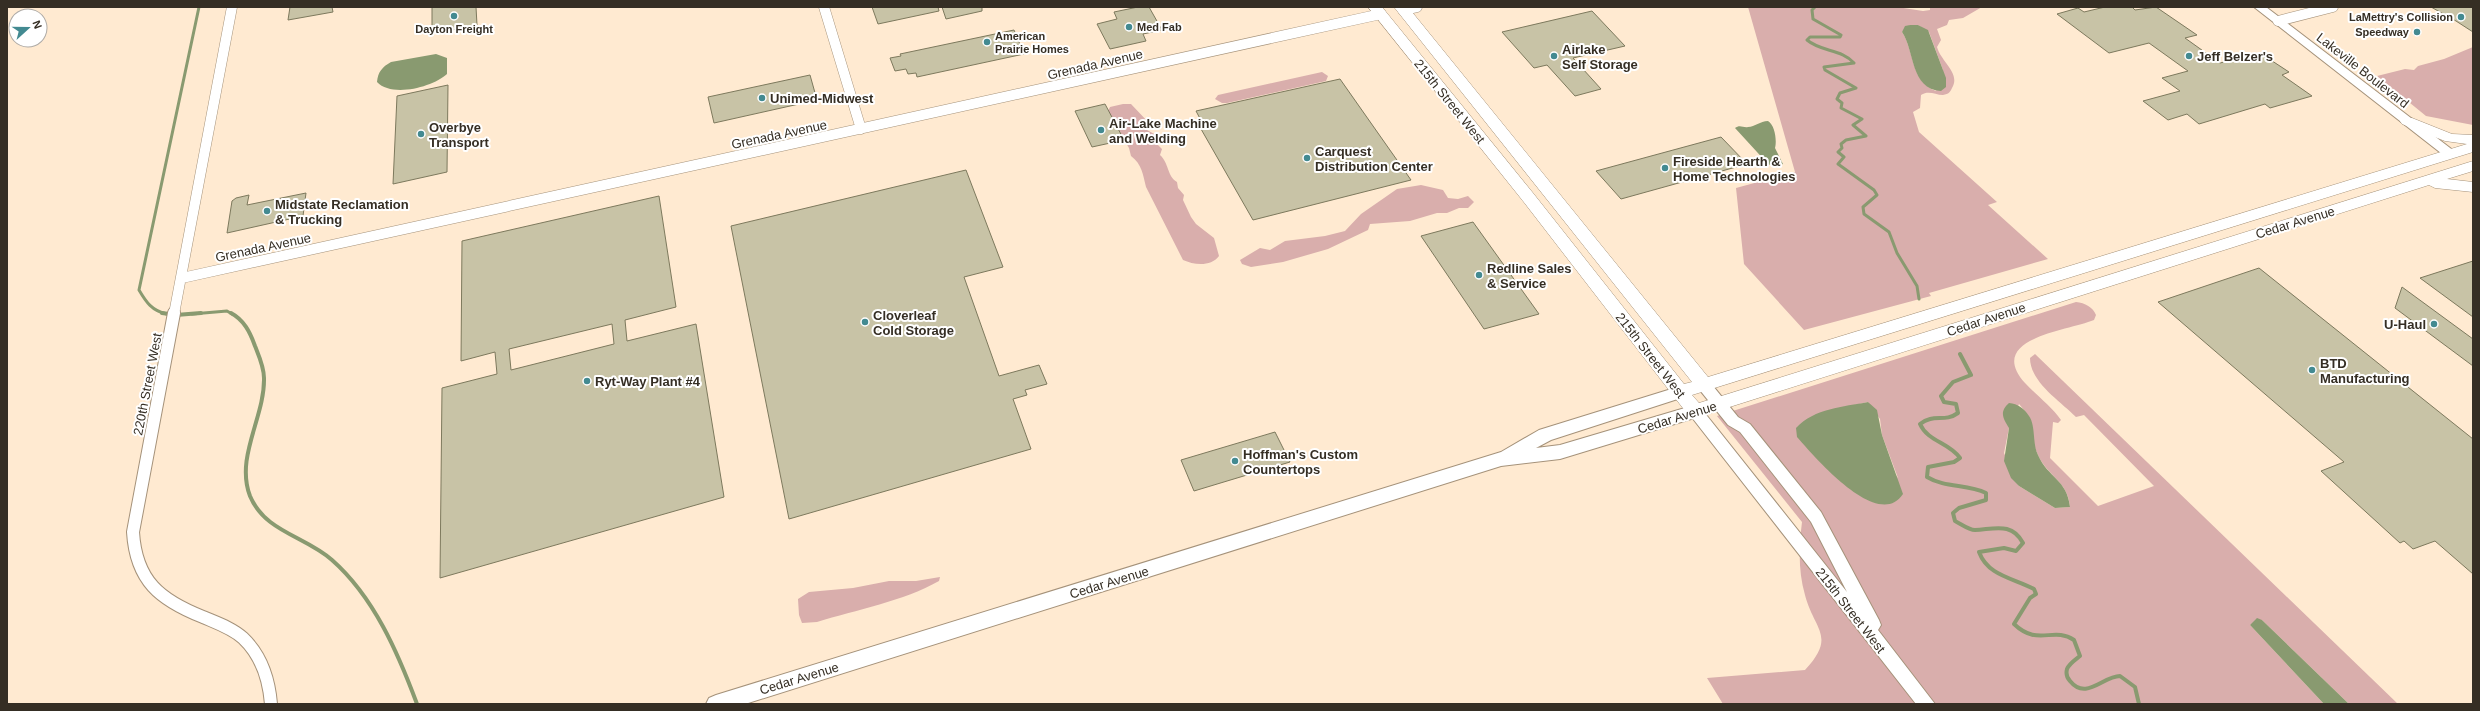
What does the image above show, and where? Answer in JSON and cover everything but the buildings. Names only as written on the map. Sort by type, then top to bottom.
[{"type":"main road","points":[[1391,9],[1402,25],[1445,72],[1462,83]]},
{"type":"main road","name":"215th Street West","points":[[1391,9],[1462,83],[1704,385]]},
{"type":"main road","name":"215th Street West","points":[[1391,9],[1533,202],[1695,412]]},
{"type":"main road","points":[[2407,121],[2450,138],[2473,140]]},
{"type":"main road","name":"Cedar Avenue","points":[[1501,460],[1545,435],[2473,147]]},
{"type":"main road","points":[[2450,154],[2471,169]]},
{"type":"main road","name":"Cedar Avenue","points":[[716,704],[1501,460],[1560,452],[1695,412],[2415,184],[2471,169]]},
{"type":"main road","points":[[2415,184],[2444,182],[2473,187]]},
{"type":"street","name":"220th Street West","points":[[232,7],[133,532],[133,546],[140,572],[147,583],[160,594],[195,615],[227,627],[244,638],[261,662],[271,704]]},
{"type":"street","points":[[824,7],[861,129]]},
{"type":"street","name":"Grenada Avenue","points":[[182,278],[861,129],[1391,9],[1417,7]]},
{"type":"street","name":"Lakeville Boulevard","points":[[2259,7],[2450,154]]},
{"type":"street","points":[[2278,21],[2333,7]]},
{"type":"street","points":[[1704,385],[1733,421],[1745,428],[1809,506],[1860,603],[1905,678]]},
{"type":"street","name":"215th Street West","points":[[1695,412],[1926,704]]},
{"type":"shaded area","points":[[1748,7],[1897,7],[1923,11],[1930,10],[1930,7],[1982,7],[1963,18],[1949,20],[1947,25],[1937,29],[1941,40],[1937,47],[1952,72],[1954,83],[1951,91],[1947,94],[1927,93],[1921,95],[1920,108],[1913,112],[1919,132],[1997,202],[1988,205],[2048,259],[1929,293],[1931,296],[1804,330],[1744,264],[1736,188],[1795,172]],"holes":[[[1910,25],[1918,25],[1929,32],[1943,70],[1936,91],[1928,86],[1917,73],[1902,32]]]},
{"type":"shaded area","points":[[1918,25],[1928,30],[1946,78],[1946,87],[1941,91],[1931,89],[1924,84],[1918,76],[1902,32],[1905,26]]},
{"type":"shaded area","points":[[2473,47],[2473,125],[2426,116],[2377,76],[2405,69],[2414,70],[2418,66],[2444,59]]},
{"type":"shaded area","points":[[436,54],[447,58],[447,74],[441,79],[423,86],[402,90],[384,87],[377,82],[378,75],[381,70],[391,62]]},
{"type":"shaded area","points":[[1322,72],[1328,76],[1326,81],[1227,103],[1222,103],[1215,99],[1218,95]]},
{"type":"shaded area","points":[[1131,104],[1149,123],[1147,130],[1156,135],[1157,144],[1162,149],[1160,155],[1163,158],[1171,176],[1177,182],[1178,188],[1184,195],[1183,200],[1191,217],[1196,224],[1214,238],[1219,256],[1216,260],[1197,264],[1183,260],[1146,187],[1140,166],[1131,156],[1129,148],[1108,111],[1110,107]]},
{"type":"shaded area","points":[[1768,121],[1774,129],[1776,137],[1775,148],[1783,164],[1776,167],[1768,164],[1735,128],[1738,126],[1751,127]]},
{"type":"shaded area","points":[[1421,185],[1443,190],[1448,198],[1458,199],[1468,196],[1474,202],[1468,208],[1459,208],[1447,213],[1437,213],[1410,221],[1370,224],[1368,230],[1328,249],[1283,262],[1251,267],[1242,264],[1240,260],[1260,248],[1270,250],[1285,241],[1325,236],[1345,231],[1361,214],[1397,189]]},
{"type":"shaded area","points":[[2076,302],[2085,304],[2095,312],[2096,315],[2094,320],[2034,339],[2022,346],[2015,356],[2015,368],[2025,383],[2053,410],[2061,420],[2058,423],[2053,422],[2050,458],[2098,506],[2154,486],[2084,415],[2076,417],[2040,383],[2031,367],[2030,358],[2035,354],[2398,704],[2349,704],[2262,620],[2250,625],[2324,704],[1723,704],[1707,678],[1805,670],[1820,649],[1821,641],[1820,633],[1805,595],[1801,577],[1800,550],[1802,522],[1717,416]],"holes":[[[1868,402],[1880,419],[1882,435],[1898,478],[1846,407]],[[2019,404],[2029,418],[2033,441],[2038,455],[2047,469],[2066,491],[2070,507],[2055,508],[2019,486],[2004,453],[2009,428]]]},
{"type":"shaded area","points":[[1868,402],[1877,410],[1882,435],[1903,494],[1892,503],[1878,504],[1863,498],[1847,487],[1817,459],[1797,437],[1796,428],[1812,416],[1830,409]]},
{"type":"shaded area","points":[[2009,403],[2020,407],[2029,416],[2033,425],[2035,445],[2038,455],[2042,463],[2065,490],[2070,507],[2055,508],[2019,486],[2011,478],[2004,461],[2009,428],[2003,412]]},
{"type":"shaded area","points":[[940,577],[939,581],[895,600],[817,622],[802,623],[799,615],[798,599],[809,592],[853,588],[889,581],[916,581]]},
{"type":"shaded area","points":[[2257,618],[2262,620],[2349,704],[2324,704],[2250,625]]},
{"type":"waterway","points":[[162,313],[153,308],[139,290],[199,7]]},
{"type":"waterway","points":[[1815,7],[1812,10],[1813,19],[1841,35],[1840,37],[1810,37],[1807,40],[1819,47],[1844,55],[1854,63],[1824,67],[1825,70],[1856,88],[1840,93],[1837,99],[1842,103],[1841,108],[1862,119],[1853,125],[1866,136],[1846,140],[1841,144],[1842,148],[1838,152],[1844,157],[1838,164],[1874,190],[1877,195],[1863,207],[1864,214],[1889,232],[1897,253],[1917,286],[1919,299]]},
{"type":"waterway","points":[[192,314],[227,311],[232,314]]},
{"type":"waterway","points":[[162,313],[176,315],[201,313]]},
{"type":"waterway","points":[[162,313],[167,314]]},
{"type":"waterway","points":[[231,313],[240,319],[249,331],[260,358],[264,374],[263,393],[248,452],[246,467],[246,481],[250,496],[265,518],[275,526],[310,545],[332,560],[360,591],[372,608],[393,646],[417,704]]},
{"type":"waterway","points":[[1960,354],[1971,375],[1953,382],[1941,396],[1944,402],[1956,404],[1958,413],[1953,416],[1930,419],[1920,424],[1928,435],[1950,448],[1960,458],[1954,462],[1928,467],[1927,477],[1941,483],[1971,488],[1986,493],[1986,500],[1959,508],[1953,513],[1955,521],[1973,530],[2002,528],[2008,529],[2019,536],[2023,543],[2016,551],[2004,548],[1979,552],[1988,566],[1995,571],[2034,589],[2036,594],[2030,598],[2014,624],[2023,631],[2031,634],[2059,635],[2066,636],[2074,640],[2080,656],[2069,665],[2067,669],[2067,677],[2076,687],[2082,689],[2088,688],[2120,676],[2135,687],[2139,704]]},
{"type":"place","name":"Dayton Freight","points":[[454,16]]},
{"type":"place","name":"LaMettry's Collision","points":[[2461,17]]},
{"type":"place","name":"Med Fab","points":[[1129,27]]},
{"type":"place","name":"Speedway","points":[[2417,32]]},
{"type":"place","name":"American Prairie Homes","points":[[987,42]]},
{"type":"place","name":"Airlake Self Storage","points":[[1554,56]]},
{"type":"place","name":"Jeff Belzer's","points":[[2189,56]]},
{"type":"place","name":"Unimed-Midwest","points":[[762,98]]},
{"type":"place","name":"Air-Lake Machine and Welding","points":[[1101,130]]},
{"type":"place","name":"Overbye Transport","points":[[421,134]]},
{"type":"place","name":"Carquest Distribution Center","points":[[1307,158]]},
{"type":"place","name":"Fireside Hearth & Home Technologies","points":[[1665,168]]},
{"type":"place","name":"Midstate Reclamation & Trucking","points":[[267,211]]},
{"type":"place","name":"Redline Sales & Service","points":[[1479,275]]},
{"type":"place","name":"Cloverleaf Cold Storage","points":[[865,322]]},
{"type":"place","name":"U-Haul","points":[[2434,324]]},
{"type":"place","name":"BTD Manufacturing","points":[[2312,370]]},
{"type":"place","name":"Ryt-Way Plant #4","points":[[587,381]]},
{"type":"place","name":"Hoffman's Custom Countertops","points":[[1235,461]]}]
